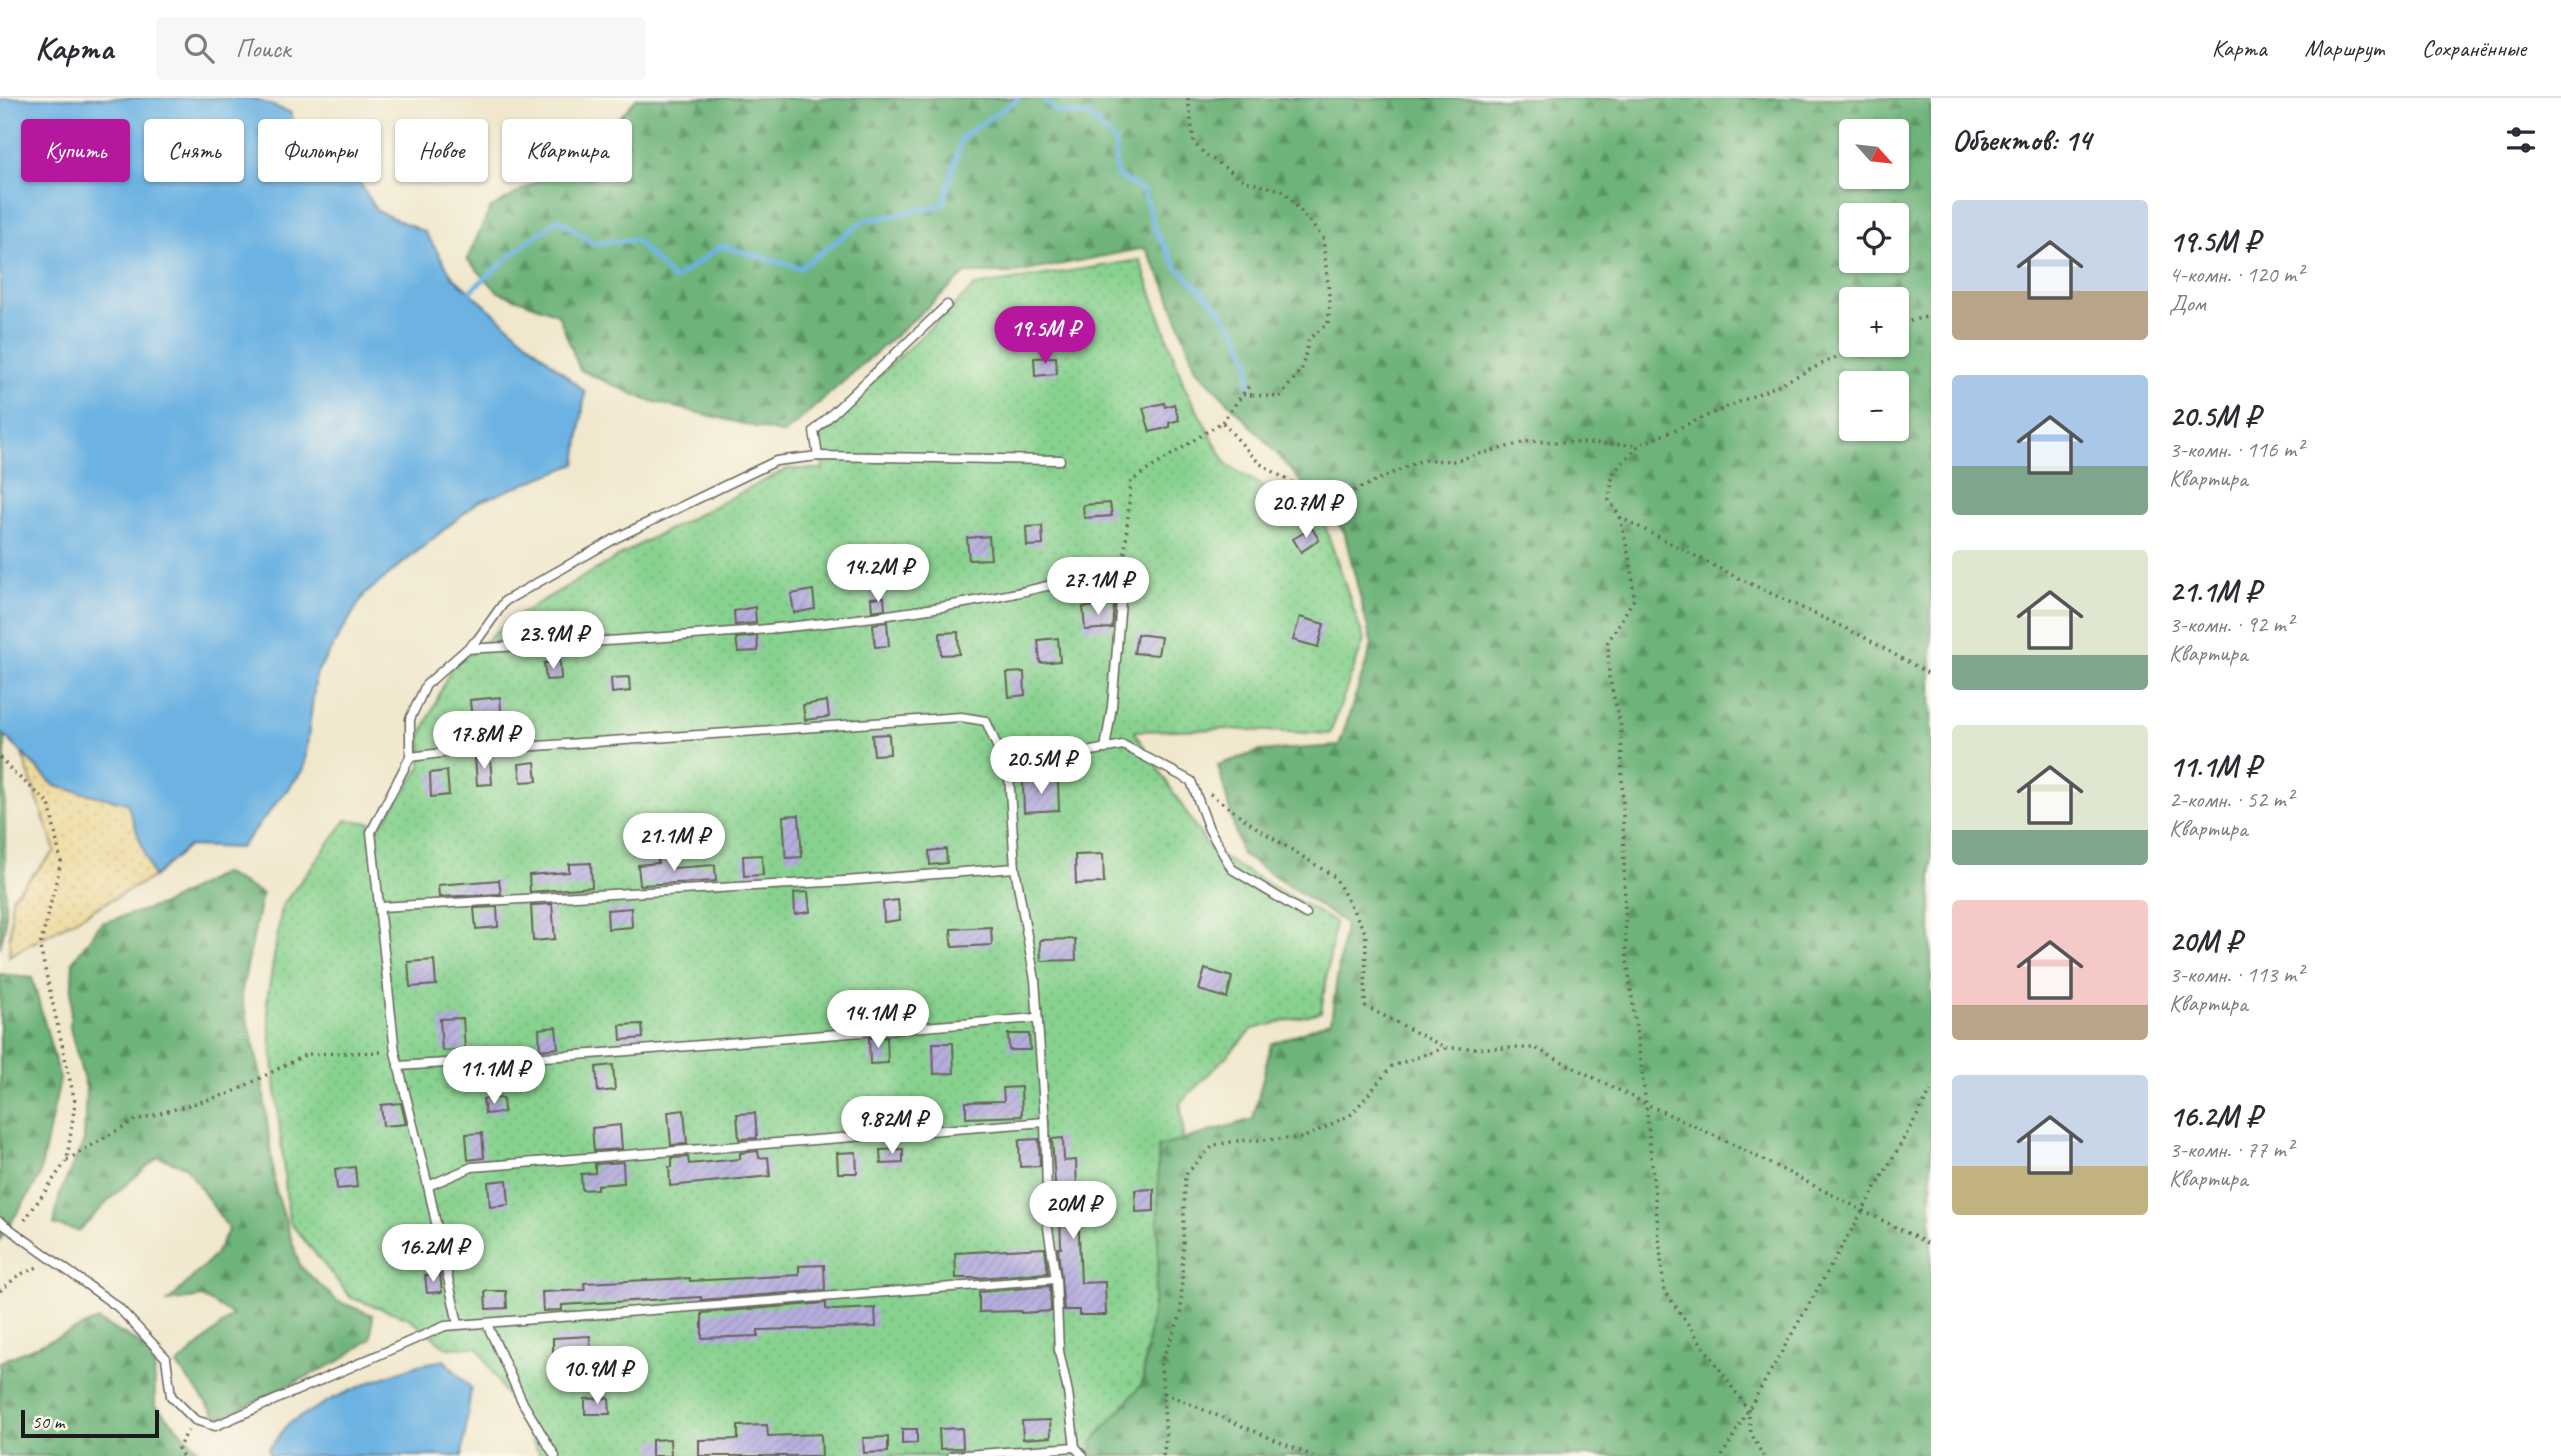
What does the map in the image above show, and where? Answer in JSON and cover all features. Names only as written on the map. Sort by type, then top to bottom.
[{"type":"lane","points":[[818,456],[814,431],[947,305]]},
{"type":"lane","points":[[458,1324],[395,1052],[371,832],[410,757],[410,719],[426,685],[478,639],[505,601],[618,537],[776,461],[818,456],[1060,460]]},
{"type":"lane","points":[[467,649],[676,638],[874,616],[998,597],[1101,573],[1122,590],[1112,706],[1105,749]]},
{"type":"lane","points":[[410,757],[961,717],[986,721],[1009,774],[1015,868],[1035,980],[1045,1122],[1048,1228],[1056,1279],[1059,1351],[1068,1392],[1074,1447],[1083,1456]]},
{"type":"lane","points":[[1009,774],[1081,753],[1122,745],[1191,781],[1209,829],[1232,869],[1306,914]]},
{"type":"lane","points":[[380,906],[1015,868]]},
{"type":"lane","points":[[398,1066],[592,1054],[1036,1018]]},
{"type":"lane","points":[[428,1186],[472,1167],[1045,1122]]},
{"type":"lane","points":[[0,1223],[118,1307],[166,1358],[171,1396],[195,1420],[215,1426],[445,1326],[1056,1279]]},
{"type":"lane","points":[[487,1324],[523,1403],[555,1456]]},
{"type":"lane","points":[[952,1456],[1074,1447]]},
{"type":"path","points":[[1188,98],[1194,143],[1205,154],[1245,181],[1284,191],[1323,239],[1330,304],[1328,323],[1309,339],[1302,368],[1280,397],[1243,394]]},
{"type":"path","points":[[1909,322],[1931,316]]},
{"type":"path","points":[[1763,1456],[1751,1433],[1748,1410],[1664,1290],[1646,1104],[1626,951],[1621,727],[1609,677],[1608,642],[1634,599],[1632,571],[1620,517],[1608,500],[1613,473],[1639,445],[1774,387],[1839,356]]},
{"type":"path","points":[[1122,590],[1130,481],[1222,422],[1249,386]]},
{"type":"path","points":[[1222,422],[1259,463],[1318,498],[1331,501],[1422,460],[1453,461],[1530,441],[1639,445]]},
{"type":"path","points":[[1620,517],[1734,576],[1862,636],[1931,675]]},
{"type":"path","points":[[0,757],[49,803],[61,862],[40,947],[75,1102],[67,1160]]},
{"type":"path","points":[[1191,781],[1257,828],[1335,877],[1366,934],[1365,1006],[1446,1048]]},
{"type":"path","points":[[1163,1456],[1166,1438],[1161,1362],[1181,1315],[1185,1175],[1214,1145],[1237,1140],[1303,1138],[1352,1114],[1392,1066],[1446,1048],[1535,1048],[1931,1245]]},
{"type":"path","points":[[16,1232],[67,1160],[133,1121],[231,1093],[307,1054],[395,1052]]},
{"type":"path","points":[[1722,1456],[1931,1091]]},
{"type":"path","points":[[0,1291],[19,1275],[55,1260]]},
{"type":"path","points":[[1163,1393],[1314,1456]]},
{"type":"path","points":[[182,1456],[178,1448],[195,1420]]},
{"type":"green space","points":[[637,98],[1931,98],[1931,1456],[1093,1456],[1092,1442],[1142,1384],[1158,1267],[1158,1147],[1253,1119],[1271,1044],[1331,1021],[1345,923],[1241,854],[1218,765],[1260,751],[1339,746],[1372,645],[1344,531],[1263,438],[1196,369],[1165,285],[1145,248],[1017,273],[966,273],[784,434],[647,400],[580,370],[558,314],[498,292],[467,259],[490,209],[536,182],[632,182],[632,119],[618,119]]},
{"type":"green space","points":[[1140,260],[1185,388],[1227,465],[1324,523],[1364,640],[1330,734],[1226,729],[1134,731],[1211,851],[1335,922],[1321,1012],[1253,1029],[1180,1103],[1183,1126],[1171,1375],[1102,1456],[541,1456],[478,1347],[447,1348],[409,1318],[351,1298],[289,1221],[267,1001],[282,906],[346,820],[382,824],[421,767],[421,736],[451,668],[521,613],[644,542],[787,469],[823,469],[819,432],[975,286]]},
{"type":"green space","points":[[0,734],[5,735],[5,925],[0,948]]},
{"type":"green space","points":[[223,873],[262,894],[241,995],[262,1079],[275,1188],[300,1266],[337,1301],[373,1315],[371,1339],[338,1362],[219,1419],[177,1365],[233,1315],[202,1297],[168,1302],[214,1256],[229,1229],[185,1166],[158,1157],[114,1195],[79,1231],[54,1225],[60,1193],[84,1141],[86,1088],[70,1028],[73,961],[101,923],[164,904]]},
{"type":"green space","points":[[0,974],[32,978],[60,1079],[39,1178],[0,1240]]},
{"type":"green space","points":[[97,1320],[154,1351],[155,1405],[205,1456],[0,1456],[0,1362]]},
{"type":"sand","points":[[22,754],[55,786],[127,802],[153,877],[9,956],[12,897],[55,851]]},
{"type":"water","points":[[2,98],[251,98],[290,112],[293,119],[258,119],[258,182],[359,182],[377,211],[425,232],[453,277],[585,392],[576,464],[478,502],[364,595],[316,674],[304,769],[240,848],[189,846],[153,877],[127,803],[55,786],[0,731]]},
{"type":"water","points":[[444,1360],[471,1388],[462,1456],[271,1456],[268,1450],[289,1423],[334,1398],[418,1365]]},
{"type":"building","points":[[1056,357],[1057,374],[1035,376],[1034,358]]},
{"type":"building","points":[[1164,403],[1165,407],[1174,404],[1179,420],[1169,423],[1170,427],[1150,432],[1143,408]]},
{"type":"building","points":[[1110,503],[1112,516],[1084,518],[1083,505]]},
{"type":"building","points":[[1042,526],[1043,545],[1027,546],[1026,527]]},
{"type":"building","points":[[1312,528],[1319,540],[1301,552],[1293,539]]},
{"type":"building","points":[[989,536],[991,559],[969,560],[967,538]]},
{"type":"building","points":[[813,590],[815,609],[794,613],[791,594]]},
{"type":"building","points":[[884,597],[885,609],[872,611],[871,598]]},
{"type":"building","points":[[1114,605],[1112,628],[1085,630],[1083,607]]},
{"type":"building","points":[[755,607],[756,623],[735,625],[734,611]]},
{"type":"building","points":[[1300,617],[1324,624],[1318,647],[1293,640]]},
{"type":"building","points":[[887,622],[889,646],[875,647],[873,624]]},
{"type":"building","points":[[958,632],[959,654],[941,655],[940,633]]},
{"type":"building","points":[[1137,634],[1161,637],[1158,655],[1134,653]]},
{"type":"building","points":[[757,636],[758,651],[738,652],[736,638]]},
{"type":"building","points":[[1058,638],[1060,661],[1040,663],[1038,640]]},
{"type":"building","points":[[560,661],[561,679],[546,680],[544,663]]},
{"type":"building","points":[[1024,672],[1025,695],[1009,697],[1007,673]]},
{"type":"building","points":[[629,677],[630,691],[612,693],[611,678]]},
{"type":"building","points":[[500,697],[503,741],[474,744],[470,700]]},
{"type":"building","points":[[827,701],[829,717],[805,720],[803,705]]},
{"type":"building","points":[[889,734],[890,754],[874,755],[872,735]]},
{"type":"building","points":[[490,756],[492,784],[477,785],[475,757]]},
{"type":"building","points":[[535,762],[537,781],[521,782],[519,764]]},
{"type":"building","points":[[447,771],[449,795],[431,797],[430,773]]},
{"type":"building","points":[[1058,781],[1059,810],[1024,812],[1023,782]]},
{"type":"building","points":[[799,815],[802,857],[786,858],[783,816]]},
{"type":"building","points":[[946,849],[947,863],[930,865],[929,851]]},
{"type":"building","points":[[672,854],[673,868],[715,865],[716,881],[640,885],[638,865],[658,863],[657,855]]},
{"type":"building","points":[[1103,854],[1104,883],[1076,884],[1075,855]]},
{"type":"building","points":[[762,855],[763,875],[744,876],[743,856]]},
{"type":"building","points":[[591,863],[592,887],[530,892],[529,875],[569,872],[569,864]]},
{"type":"building","points":[[499,880],[501,894],[439,897],[438,885]]},
{"type":"building","points":[[808,892],[810,912],[795,914],[794,893]]},
{"type":"building","points":[[898,900],[900,920],[884,922],[883,902]]},
{"type":"building","points":[[552,904],[555,939],[533,941],[531,905]]},
{"type":"building","points":[[497,907],[498,927],[476,929],[474,908]]},
{"type":"building","points":[[631,908],[632,927],[608,929],[607,910]]},
{"type":"building","points":[[991,927],[992,945],[952,947],[951,929]]},
{"type":"building","points":[[1075,939],[1076,960],[1041,961],[1040,940]]},
{"type":"building","points":[[434,960],[436,985],[410,987],[408,962]]},
{"type":"building","points":[[1205,969],[1232,977],[1227,998],[1199,990]]},
{"type":"building","points":[[871,1001],[892,1001],[892,1017],[886,1017],[886,1024],[868,1025],[868,1020],[834,1022],[834,1008],[871,1006]]},
{"type":"building","points":[[463,1018],[465,1049],[442,1051],[440,1019]]},
{"type":"building","points":[[642,1024],[643,1038],[621,1040],[620,1025]]},
{"type":"building","points":[[556,1027],[558,1048],[540,1050],[539,1029]]},
{"type":"building","points":[[1008,1034],[1029,1034],[1030,1050],[1009,1050]]},
{"type":"building","points":[[887,1037],[888,1063],[870,1064],[869,1038]]},
{"type":"building","points":[[933,1043],[953,1043],[954,1073],[934,1074]]},
{"type":"building","points":[[613,1065],[615,1090],[598,1092],[596,1067]]},
{"type":"building","points":[[1021,1087],[1022,1116],[966,1118],[966,1102],[1004,1101],[1003,1088]]},
{"type":"building","points":[[503,1098],[504,1112],[485,1114],[483,1099]]},
{"type":"building","points":[[401,1103],[406,1124],[383,1126],[381,1105]]},
{"type":"building","points":[[684,1110],[687,1144],[671,1145],[668,1112]]},
{"type":"building","points":[[755,1113],[757,1138],[739,1139],[737,1114]]},
{"type":"building","points":[[620,1125],[622,1149],[594,1151],[592,1128]]},
{"type":"building","points":[[482,1133],[484,1158],[468,1160],[466,1134]]},
{"type":"building","points":[[1063,1138],[1064,1161],[1076,1160],[1077,1191],[1080,1191],[1081,1212],[1078,1212],[1081,1283],[1105,1282],[1106,1315],[1079,1315],[1079,1310],[1064,1310],[1058,1248],[1061,1248],[1060,1213],[1057,1213],[1052,1139]]},
{"type":"building","points":[[1039,1139],[1040,1166],[1020,1167],[1019,1140]]},
{"type":"building","points":[[903,1149],[903,1163],[881,1164],[880,1150]]},
{"type":"building","points":[[758,1151],[759,1158],[768,1157],[770,1176],[670,1186],[669,1167],[672,1167],[672,1158],[688,1157],[689,1164],[740,1159],[740,1153]]},
{"type":"building","points":[[856,1152],[857,1173],[838,1173],[837,1153]]},
{"type":"building","points":[[623,1162],[624,1183],[597,1185],[597,1189],[582,1190],[581,1174],[595,1173],[595,1164]]},
{"type":"building","points":[[355,1167],[357,1187],[337,1189],[335,1169]]},
{"type":"building","points":[[507,1180],[509,1205],[490,1207],[488,1182]]},
{"type":"building","points":[[1154,1189],[1154,1211],[1136,1212],[1135,1190]]},
{"type":"building","points":[[1045,1248],[1048,1273],[956,1278],[955,1253]]},
{"type":"building","points":[[824,1265],[825,1290],[701,1300],[701,1297],[562,1305],[562,1310],[543,1311],[542,1292],[585,1290],[584,1283],[799,1275],[799,1266]]},
{"type":"building","points":[[440,1274],[442,1292],[427,1293],[425,1275]]},
{"type":"building","points":[[1050,1286],[1051,1311],[979,1312],[979,1292]]},
{"type":"building","points":[[485,1291],[506,1291],[507,1308],[486,1309]]},
{"type":"building","points":[[826,1303],[826,1309],[834,1310],[875,1308],[876,1327],[758,1330],[758,1336],[702,1338],[702,1313]]},
{"type":"building","points":[[590,1336],[591,1360],[572,1361],[572,1356],[553,1357],[553,1338]]},
{"type":"building","points":[[609,1398],[610,1414],[585,1414],[585,1399]]},
{"type":"building","points":[[1050,1420],[1051,1437],[1023,1439],[1022,1421]]},
{"type":"building","points":[[767,1425],[768,1436],[821,1434],[822,1456],[699,1456],[699,1440],[738,1439],[738,1426]]},
{"type":"building","points":[[962,1428],[963,1448],[940,1449],[939,1429]]},
{"type":"building","points":[[902,1429],[917,1429],[917,1443],[902,1444]]},
{"type":"building","points":[[888,1437],[888,1452],[864,1453],[863,1438]]},
{"type":"building","points":[[670,1439],[671,1456],[652,1456],[652,1440]]},
{"type":"waterway","points":[[466,295],[517,250],[559,219],[593,243],[635,240],[674,280],[721,246],[800,268],[864,221],[943,205],[962,137],[1019,98]]},
{"type":"waterway","points":[[1042,98],[1057,112],[1089,116],[1115,142],[1116,175],[1144,191],[1154,228],[1177,267],[1215,304],[1238,333],[1250,362],[1249,386]]}]
